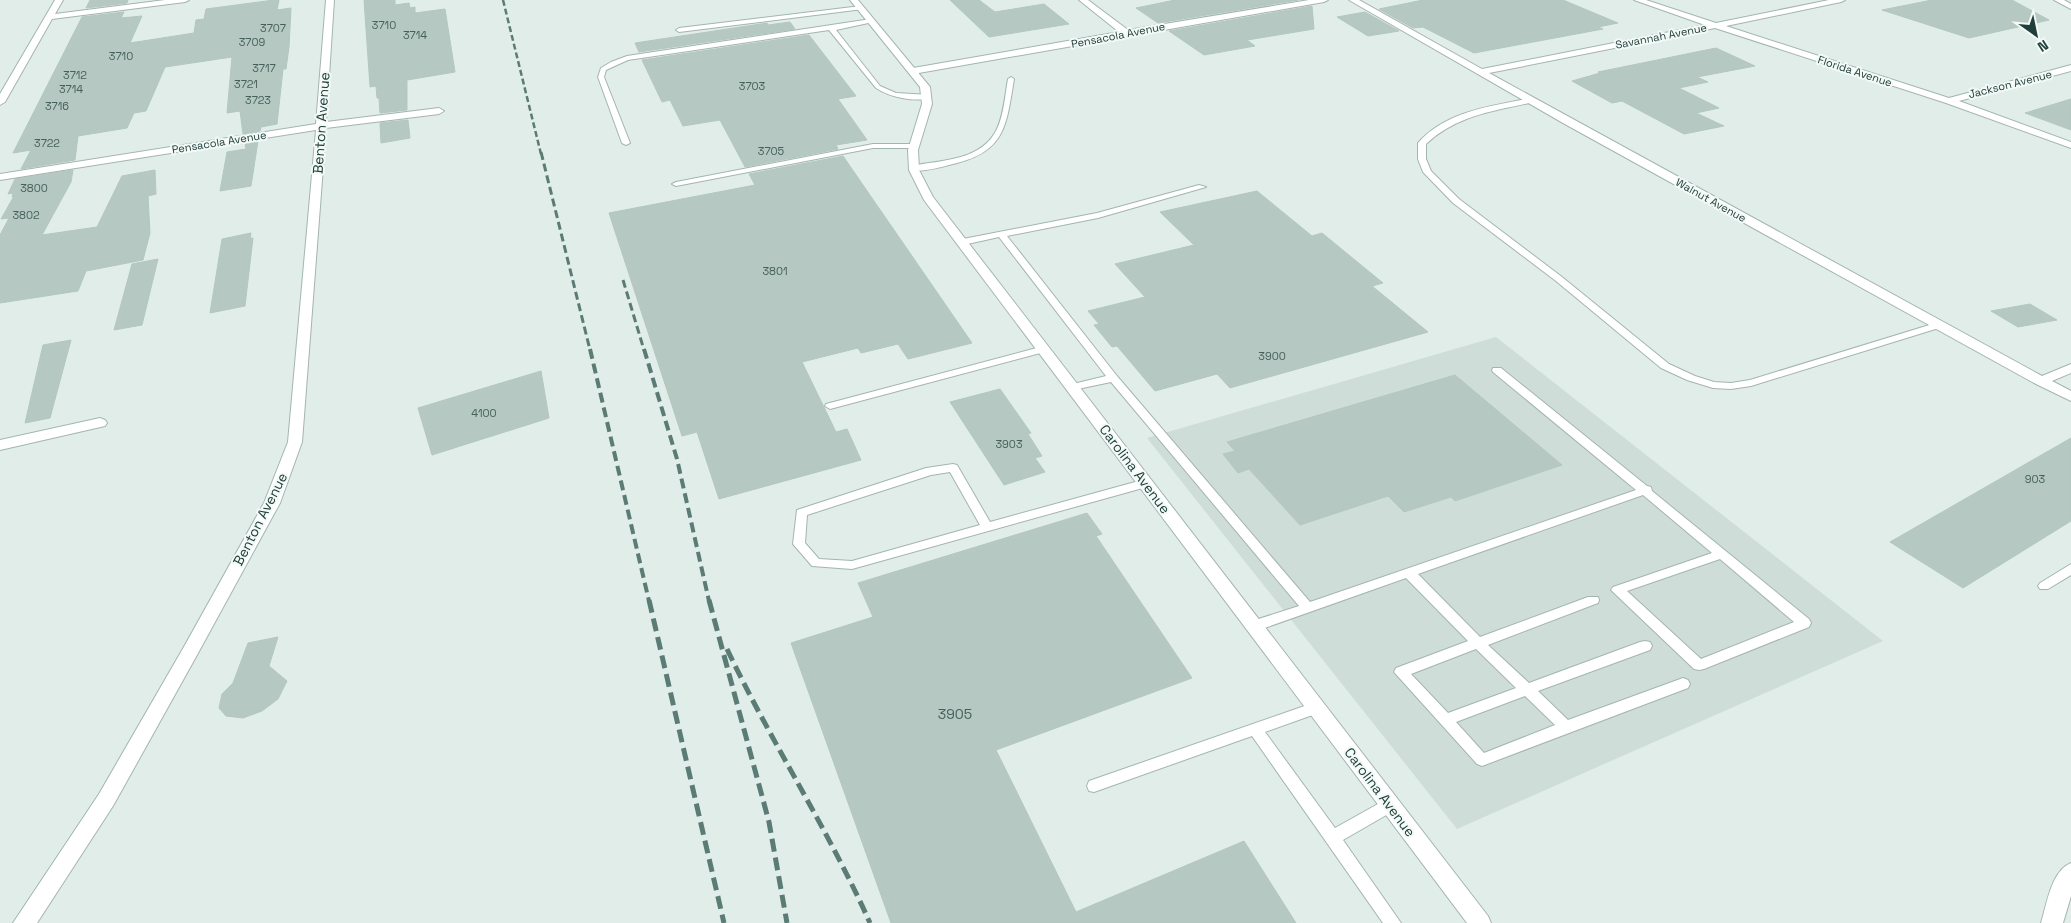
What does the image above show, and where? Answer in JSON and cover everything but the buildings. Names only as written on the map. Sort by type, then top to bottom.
[{"type":"street","points":[[0,102],[59,0]]},
{"type":"street","points":[[48,17],[185,0]]},
{"type":"street","name":"Benton Avenue","points":[[24,923],[106,800],[272,503],[295,442],[330,0]]},
{"type":"street","points":[[1083,0],[1126,32]]},
{"type":"street","name":"Pensacola Avenue","points":[[912,71],[1086,41],[1126,32],[1324,0]]},
{"type":"street","name":"Walnut Avenue","points":[[1353,0],[2071,397]]},
{"type":"street","name":"Florida Avenue","points":[[1638,0],[1949,101],[2071,145]]},
{"type":"street","name":"Savannah Avenue","points":[[1482,72],[1841,0]]},
{"type":"street","points":[[2058,0],[2071,7]]},
{"type":"street","points":[[858,4],[925,87],[927,97]]},
{"type":"street","name":"Jackson Avenue","points":[[1949,101],[2071,68]]},
{"type":"street","name":"Carolina Avenue","points":[[927,97],[928,104],[914,146],[914,168],[928,198],[1480,923]]},
{"type":"street","name":"Pensacola Avenue","points":[[0,177],[320,126],[439,112]]},
{"type":"street","points":[[2041,381],[2071,368]]},
{"type":"street","points":[[0,445],[100,423]]},
{"type":"street","points":[[2052,923],[2064,884],[2071,873]]},
{"type":"lane","points":[[679,30],[858,4]]},
{"type":"lane","points":[[626,143],[601,77],[603,69],[613,62],[627,58],[871,21]]},
{"type":"lane","points":[[836,27],[832,30],[878,87],[885,92],[901,96],[927,97]]},
{"type":"lane","points":[[914,168],[954,162],[976,154],[991,143],[1000,129],[1011,79]]},
{"type":"lane","points":[[1531,100],[1479,111],[1454,119],[1434,130],[1422,143],[1422,159],[1427,172],[1456,201],[1559,279],[1665,366],[1691,378],[1713,385],[1731,386],[1750,382],[1939,325]]},
{"type":"lane","points":[[676,184],[873,146],[914,146]]},
{"type":"lane","points":[[963,242],[1098,215],[1202,188]]},
{"type":"lane","points":[[1002,234],[1113,378],[1308,608]]},
{"type":"lane","points":[[830,406],[1044,349]]},
{"type":"lane","points":[[1497,370],[1647,490],[1804,623],[1699,665],[1617,590],[1722,554]]},
{"type":"lane","points":[[1073,387],[1113,378]]},
{"type":"lane","points":[[987,527],[953,468],[930,471],[801,513],[799,544],[816,563],[852,565],[1146,483]]},
{"type":"lane","points":[[1254,626],[1647,490]]},
{"type":"lane","points":[[2044,586],[2071,569]]},
{"type":"lane","points":[[1409,573],[1478,643],[1566,727]]},
{"type":"lane","points":[[1593,600],[1401,672],[1482,760],[1682,684]]},
{"type":"lane","points":[[1445,720],[1526,688],[1645,646]]},
{"type":"lane","points":[[1094,786],[1316,708]]},
{"type":"lane","points":[[1255,729],[1392,923]]},
{"type":"lane","points":[[1332,838],[1390,805]]},
{"type":"shaded area","points":[[1496,337],[1883,641],[1457,829],[1147,438]]},
{"type":"railway","points":[[503,0],[541,154]]},
{"type":"railway","points":[[541,152],[590,350]]},
{"type":"railway","points":[[623,280],[644,350]]},
{"type":"railway","points":[[590,349],[649,601]]},
{"type":"railway","points":[[644,349],[677,459],[709,601]]},
{"type":"railway","points":[[649,600],[724,923]]},
{"type":"railway","points":[[709,600],[769,822],[787,923]]},
{"type":"railway","points":[[727,649],[854,888],[870,923]]}]
